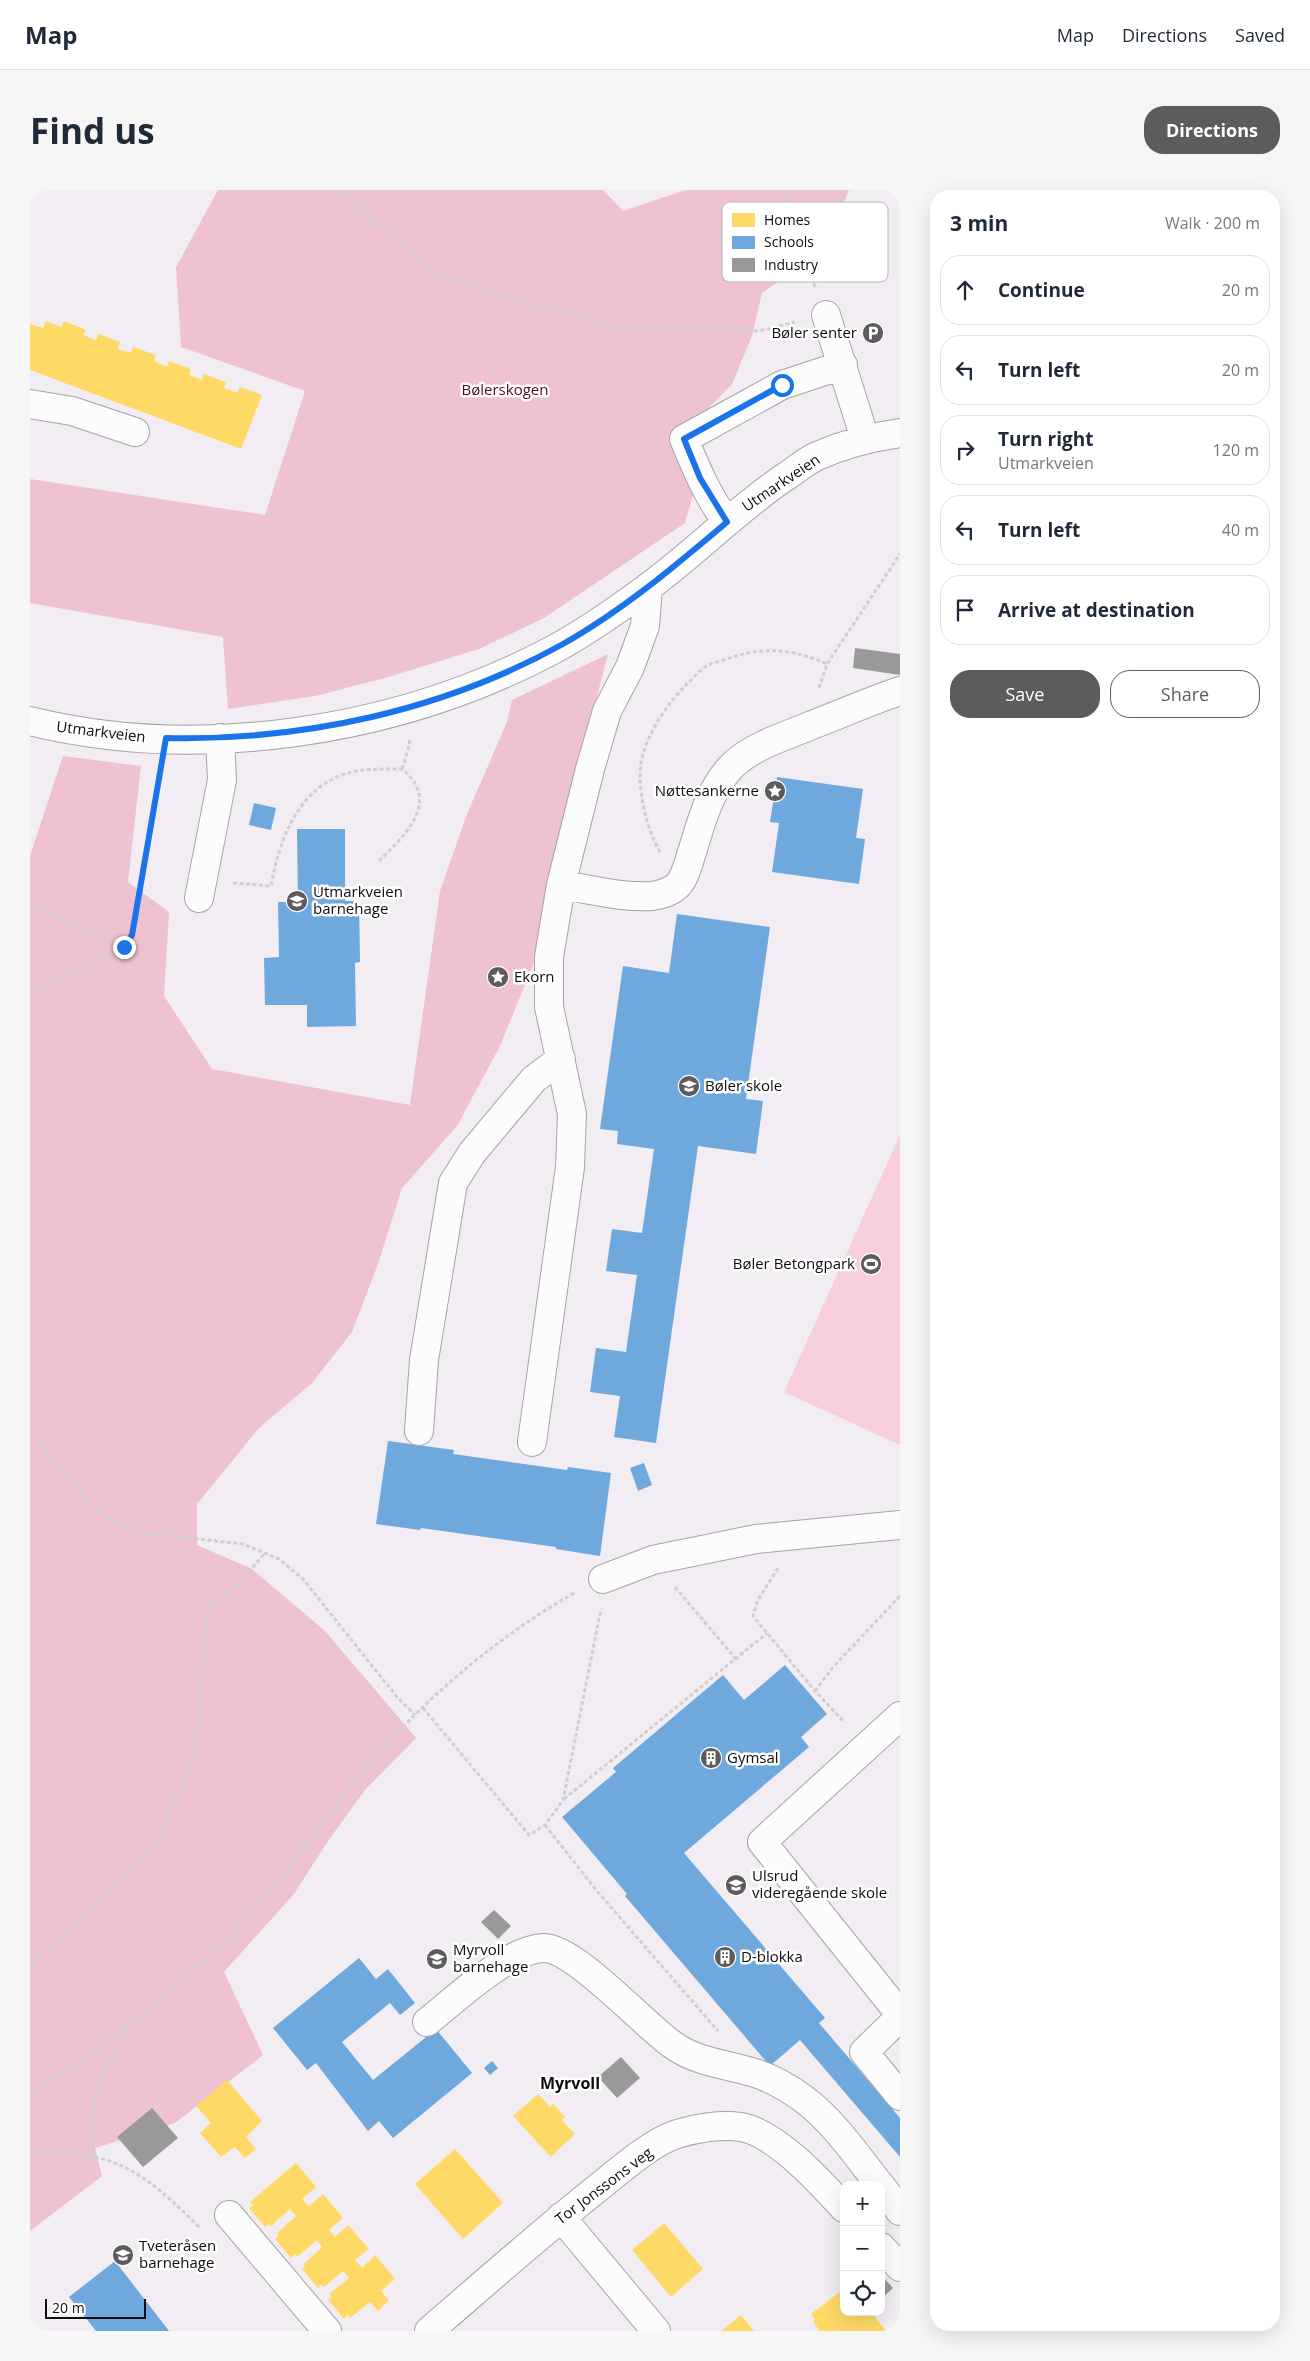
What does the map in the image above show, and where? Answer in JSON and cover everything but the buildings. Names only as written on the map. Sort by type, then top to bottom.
[{"type":"street","points":[[826,315],[865,439]]},
{"type":"street","points":[[727,522],[700,478],[684,439],[782,385],[843,365]]},
{"type":"street","points":[[30,404],[72,412],[135,432]]},
{"type":"street","name":"Utmarkveien","points":[[30,721],[93,733],[144,739],[220,738],[291,732],[340,724],[407,709],[462,690],[551,650],[648,587],[759,494],[815,457],[865,439],[900,433]]},
{"type":"street","points":[[532,1442],[570,1167],[572,1114],[549,1007],[549,957],[561,885],[590,769],[607,711],[630,667],[645,626],[648,587]]},
{"type":"street","points":[[561,885],[634,896],[654,896],[666,892],[678,885],[686,871],[701,820],[721,778],[734,764],[751,751],[900,691]]},
{"type":"street","points":[[201,888],[222,780],[220,738]]},
{"type":"street","points":[[419,1431],[424,1360],[453,1184],[472,1153],[534,1079],[561,1059]]},
{"type":"street","points":[[603,1579],[632,1566],[653,1560],[756,1539],[803,1536],[900,1525]]},
{"type":"street","points":[[900,1716],[762,1842],[900,2015],[864,2052],[900,2096]]},
{"type":"street","points":[[427,2022],[507,1960],[527,1950],[546,1948],[573,1960],[672,2045],[692,2057],[777,2082],[805,2100],[822,2115],[877,2181]]},
{"type":"street","name":"Tor Jonssons veg","points":[[429,2331],[562,2217],[638,2156],[676,2134],[719,2126],[742,2127],[768,2138],[810,2173],[840,2204]]},
{"type":"street","points":[[885,2191],[900,2211]]},
{"type":"street","points":[[229,2215],[327,2331]]},
{"type":"street","points":[[562,2217],[656,2331]]},
{"type":"path","points":[[338,190],[440,277],[615,326],[759,331],[826,315],[813,282]]},
{"type":"path","points":[[806,728],[827,664],[900,554]]},
{"type":"path","points":[[678,885],[651,838],[642,799],[641,764],[653,730],[663,712],[676,695],[705,667],[739,654],[777,650],[804,654],[827,664]]},
{"type":"path","points":[[30,992],[44,984],[70,976],[124,947],[132,935],[166,738]]},
{"type":"path","points":[[201,888],[227,883],[270,886],[280,844],[290,821],[308,796],[339,776],[362,770],[402,769],[412,780],[418,791],[420,806],[406,833],[378,862]]},
{"type":"path","points":[[30,905],[124,947]]},
{"type":"path","points":[[30,1430],[92,1506],[122,1526],[146,1533],[243,1544],[279,1559],[303,1579],[397,1697],[415,1715]]},
{"type":"path","points":[[803,1536],[783,1559],[758,1600],[753,1616],[815,1691],[867,1746]]},
{"type":"path","points":[[30,1973],[36,1960],[89,1914],[157,1844],[196,1751],[208,1608],[235,1588],[266,1552]]},
{"type":"path","points":[[653,1560],[710,1631],[736,1659]]},
{"type":"path","points":[[30,2094],[128,2026],[194,1972],[236,1930],[280,1879],[364,1770],[422,1708],[478,1658],[513,1631],[548,1608],[603,1579]]},
{"type":"path","points":[[563,1800],[600,1623],[603,1579]]},
{"type":"path","points":[[815,1691],[840,1660],[900,1596]]},
{"type":"path","points":[[422,1708],[529,1835],[545,1825],[563,1800],[767,1633]]},
{"type":"path","points":[[545,1825],[596,1891],[720,2032]]},
{"type":"path","points":[[94,2158],[91,2118],[102,2075],[128,2026]]},
{"type":"path","points":[[30,2154],[70,2153],[109,2160],[135,2171],[161,2191],[204,2232]]},
{"type":"shaded area","name":"Bøler Betongpark","points":[[900,1135],[900,1445],[784,1392]]},
{"type":"green space","name":"Bølerskogen","points":[[218,190],[603,190],[623,211],[685,190],[849,190],[844,202],[722,202],[722,282],[778,282],[762,293],[752,336],[732,384],[703,414],[697,480],[685,523],[544,618],[479,649],[385,678],[315,696],[228,709],[223,637],[30,603],[30,479],[265,515],[305,391],[181,347],[176,267]]},
{"type":"green space","points":[[608,654],[569,804],[566,860],[535,960],[500,1046],[457,1126],[402,1188],[378,1264],[352,1332],[312,1383],[259,1428],[197,1504],[197,1545],[252,1569],[325,1631],[416,1738],[365,1790],[328,1841],[294,1894],[224,1972],[263,2055],[175,2123],[95,2148],[102,2176],[30,2231],[30,856],[63,756],[141,766],[128,882],[169,912],[164,996],[212,1069],[410,1105],[440,891],[467,814],[507,722],[512,700]]},
{"type":"place","name":"Bøler senter","points":[[873,333]]},
{"type":"place","name":"Nøttesankerne","points":[[775,791]]},
{"type":"place","name":"Utmarkveien barnehage","points":[[297,901]]},
{"type":"place","name":"Ekorn","points":[[498,977]]},
{"type":"place","name":"Bøler skole","points":[[689,1086]]},
{"type":"place","name":"Bøler Betongpark","points":[[871,1264]]},
{"type":"place","name":"Gymsal","points":[[711,1758]]},
{"type":"place","name":"Ulsrud videregående skole","points":[[736,1885]]},
{"type":"place","name":"D-blokka","points":[[725,1957]]},
{"type":"place","name":"Myrvoll barnehage","points":[[437,1959]]},
{"type":"place","name":"Tveteråsen barnehage","points":[[123,2255]]},
{"type":"district","name":"Myrvoll","points":[[570,2083]]},
{"type":"route","points":[[124,947],[132,935],[166,738],[220,738],[291,732],[340,724],[407,709],[471,686],[565,643],[648,587],[727,522],[715,507],[700,478],[684,439],[782,385]]}]
